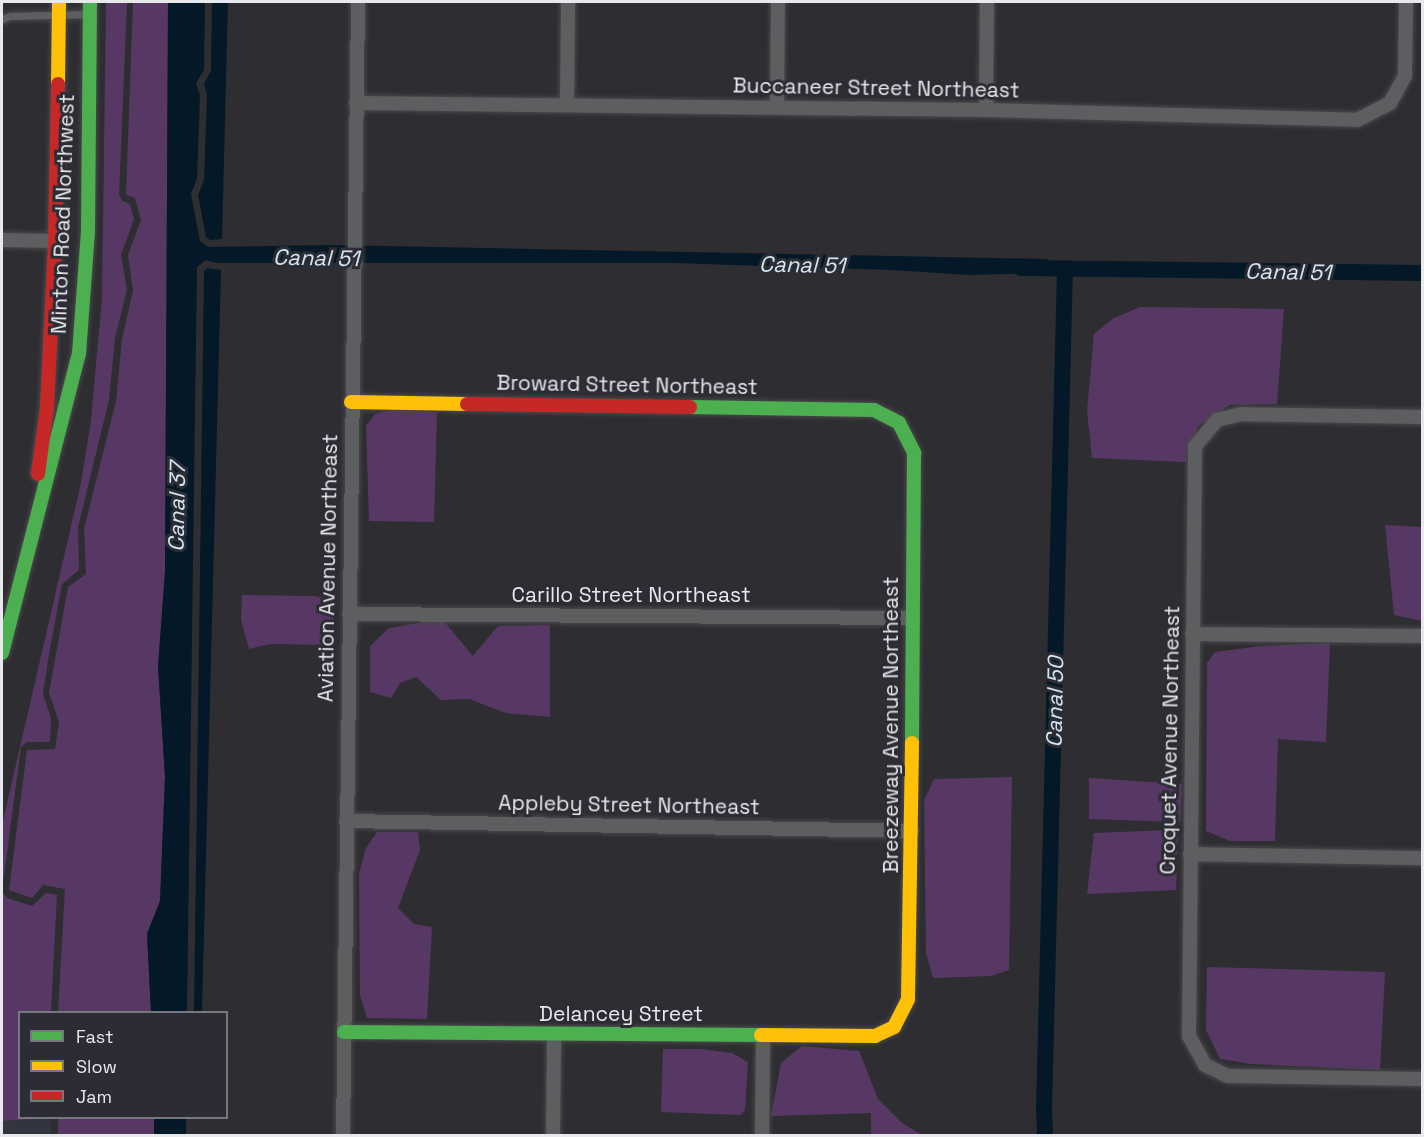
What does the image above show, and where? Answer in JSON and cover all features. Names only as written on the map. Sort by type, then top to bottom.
[{"type":"street","name":"Aviation Avenue Northeast","points":[[343,1136],[358,2]]},
{"type":"street","points":[[567,104],[568,2]]},
{"type":"street","points":[[777,107],[778,2]]},
{"type":"street","points":[[987,2],[987,110]]},
{"type":"street","name":"Buccaneer Street Northeast","points":[[356,104],[567,104],[987,110],[1357,120],[1390,103],[1405,76],[1406,2]]},
{"type":"street","name":"Minton Road Northwest","points":[[25,565],[47,407],[55,241],[59,8]]},
{"type":"street","name":"Minton Road Northwest","points":[[2,653],[79,354],[88,230],[90,8]]},
{"type":"street","points":[[2,240],[55,241]]},
{"type":"street","name":"Broward Street Northeast","points":[[351,402],[874,410],[898,423]]},
{"type":"street","name":"Croquet Avenue Northeast","points":[[1422,417],[1241,414],[1217,420],[1195,446],[1189,1036],[1204,1065],[1228,1076],[1422,1079]]},
{"type":"street","name":"Breezeway Avenue Northeast","points":[[894,1027],[908,999],[912,831],[914,453],[898,423]]},
{"type":"street","name":"Carillo Street Northeast","points":[[349,614],[913,618]]},
{"type":"street","points":[[1192,634],[1422,636]]},
{"type":"street","name":"Appleby Street Northeast","points":[[346,821],[912,831]]},
{"type":"street","points":[[1190,855],[1422,858]]},
{"type":"street","name":"Delancey Street","points":[[344,1032],[875,1036],[894,1027]]},
{"type":"street","points":[[553,1136],[554,1035]]},
{"type":"street","points":[[762,1136],[763,1036]]},
{"type":"lane","points":[[2,19],[10,15],[59,8],[90,8]]},
{"type":"shaded area","points":[[106,2],[127,2],[119,194],[122,201],[130,204],[134,219],[121,255],[127,290],[115,338],[109,400],[78,527],[79,570],[62,584],[48,660],[43,694],[51,718],[50,742],[27,742],[21,747],[2,891],[2,825],[81,483],[91,420],[102,298]]},
{"type":"shaded area","points":[[133,2],[168,2],[165,572],[158,666],[165,777],[160,901],[147,934],[151,1011],[58,1011],[65,889],[43,885],[32,898],[9,890],[27,750],[55,749],[59,722],[49,693],[68,587],[86,574],[84,529],[116,401],[122,339],[133,291],[128,255],[141,220],[135,198],[126,195]]},
{"type":"shaded area","points":[[1140,307],[1284,309],[1277,404],[1230,405],[1198,426],[1186,462],[1092,458],[1087,411],[1094,334],[1114,318]]},
{"type":"shaded area","points":[[393,409],[437,412],[434,522],[369,521],[366,426],[375,414]]},
{"type":"shaded area","points":[[1385,525],[1422,527],[1422,621],[1394,615]]},
{"type":"shaded area","points":[[242,595],[316,596],[333,602],[334,645],[270,644],[249,649],[241,620]]},
{"type":"shaded area","points":[[442,619],[473,656],[498,626],[550,625],[550,717],[506,713],[469,699],[441,700],[416,677],[400,683],[391,698],[370,692],[370,646],[389,628]]},
{"type":"shaded area","points":[[1330,643],[1326,742],[1278,739],[1275,841],[1230,841],[1206,831],[1207,663],[1215,652],[1261,646]]},
{"type":"shaded area","points":[[1012,777],[1009,970],[991,976],[933,978],[926,953],[924,800],[934,779]]},
{"type":"shaded area","points":[[1089,778],[1182,784],[1180,822],[1089,819]]},
{"type":"shaded area","points":[[1169,830],[1178,836],[1176,890],[1087,894],[1094,833]]},
{"type":"shaded area","points":[[377,832],[418,832],[420,850],[398,908],[414,924],[432,927],[427,1019],[367,1018],[360,995],[359,874],[366,848]]},
{"type":"shaded area","points":[[2,891],[7,898],[32,906],[46,893],[57,895],[51,1011],[18,1011],[18,1119],[35,1119],[2,1121]]},
{"type":"shaded area","points":[[1207,967],[1385,972],[1380,1070],[1251,1064],[1220,1059],[1206,1030]]},
{"type":"shaded area","points":[[802,1046],[859,1051],[878,1099],[902,1123],[922,1135],[871,1135],[871,1113],[771,1116],[781,1063]]},
{"type":"shaded area","points":[[663,1049],[702,1049],[732,1053],[748,1062],[745,1110],[741,1115],[661,1112]]},
{"type":"shaded area","points":[[51,1119],[51,1135],[2,1136],[2,1121]]},
{"type":"shaded area","points":[[58,1119],[154,1119],[154,1135],[58,1135]]},
{"type":"water","name":"Canal 37","points":[[168,2],[205,2],[204,70],[196,83],[200,95],[197,179],[191,194],[200,241],[208,247],[334,245],[1048,259],[1041,273],[969,275],[891,270],[673,263],[217,263],[206,260],[197,267],[187,1011],[151,1011],[147,934],[160,901],[165,777],[158,666],[165,572]]},
{"type":"water","points":[[212,2],[228,2],[222,239],[210,240],[206,237],[198,195],[204,180],[207,95],[204,84],[211,70]]},
{"type":"water","points":[[207,268],[221,270],[202,1011],[194,1011],[204,271]]},
{"type":"water","points":[[154,1119],[186,1119],[186,1135],[154,1135]]},
{"type":"waterway","name":"Canal 51","points":[[1021,268],[1422,273]]},
{"type":"waterway","name":"Canal 50","points":[[1045,1136],[1065,269]]},
{"type":"traffic: fast","points":[[2,653],[79,354],[88,230],[90,2]]},
{"type":"traffic: fast","points":[[690,407],[874,410],[899,423],[914,453],[912,743]]},
{"type":"traffic: fast","points":[[344,1032],[761,1035]]},
{"type":"traffic: slow","points":[[58,84],[59,2]]},
{"type":"traffic: slow","points":[[351,402],[467,404]]},
{"type":"traffic: slow","points":[[761,1035],[875,1036],[894,1027],[908,999],[912,743]]},
{"type":"traffic: jam","points":[[38,474],[47,407],[55,241],[58,84]]},
{"type":"traffic: jam","points":[[467,404],[690,407]]}]
